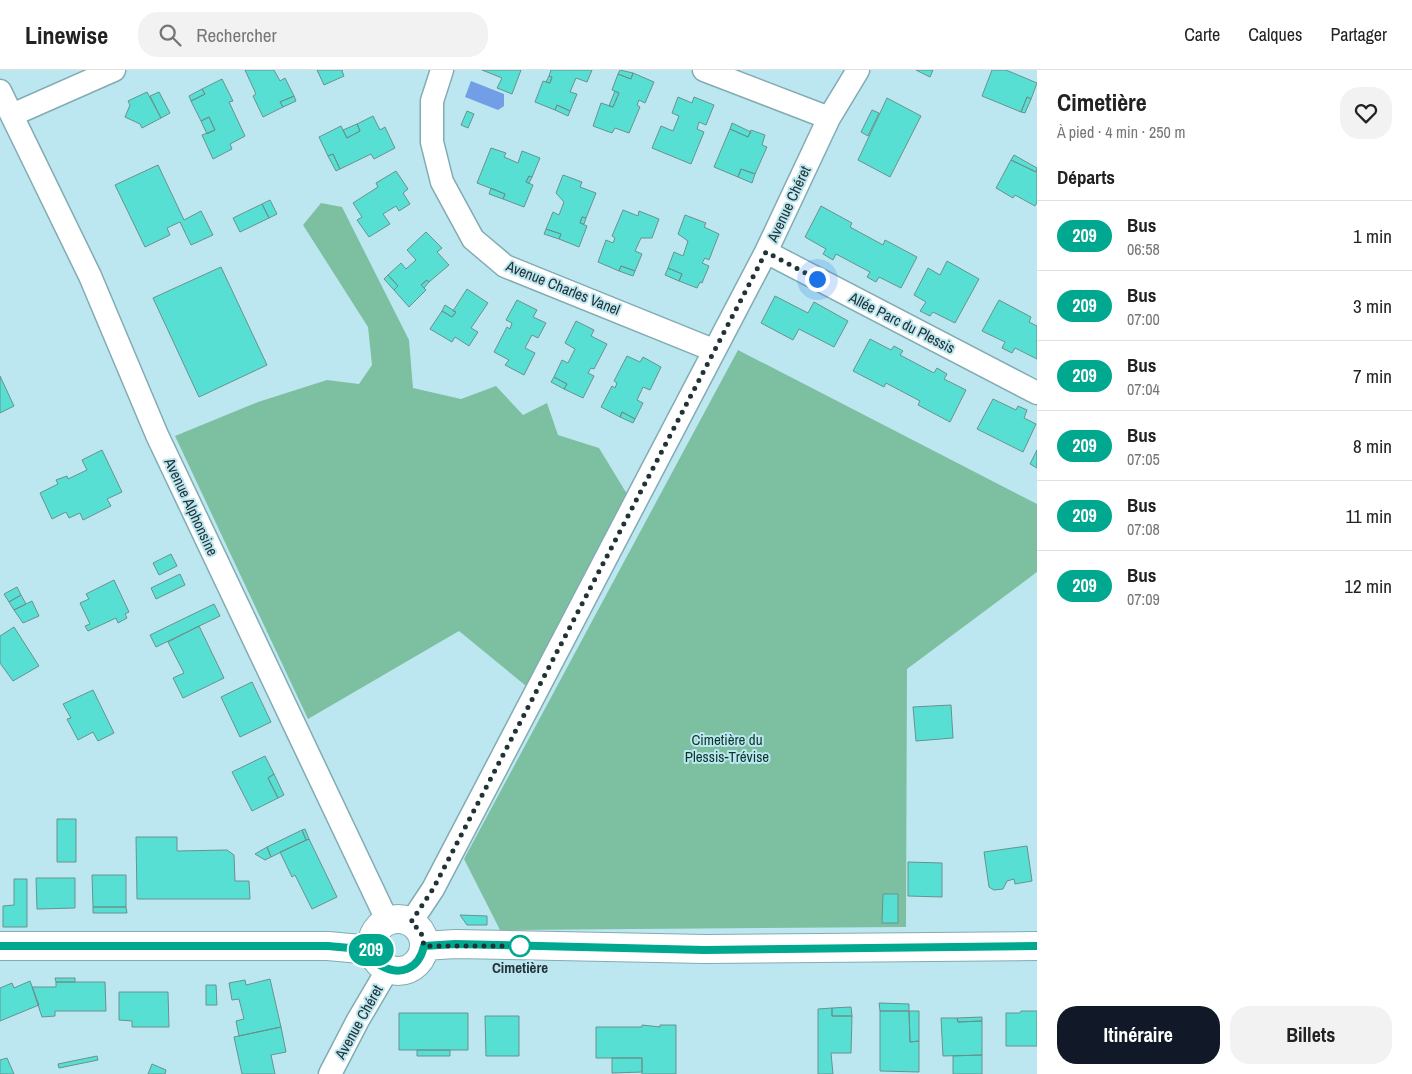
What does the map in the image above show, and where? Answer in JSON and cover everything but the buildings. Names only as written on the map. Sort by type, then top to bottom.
[{"type":"street","points":[[12,115],[114,70]]},
{"type":"street","name":"Avenue Charles Vanel","points":[[442,70],[432,101],[432,142],[442,182],[473,239],[505,266],[713,350]]},
{"type":"street","points":[[704,70],[830,118]]},
{"type":"street","name":"Avenue Chéret","points":[[399,921],[433,889],[556,656],[713,350],[766,252],[830,118],[858,70]]},
{"type":"street","name":"Avenue Alphonsine","points":[[0,91],[90,276],[157,435],[399,921]]},
{"type":"street","name":"Allée Parc du Plessis","points":[[766,252],[1037,393]]},
{"type":"street","points":[[0,946],[328,946],[380,960],[405,970],[418,961],[424,946],[421,932],[399,921],[374,932],[380,960]]},
{"type":"street","points":[[424,946],[455,944],[705,950],[1037,946]]},
{"type":"street","name":"Avenue Chéret","points":[[330,1074],[358,1020],[380,960]]},
{"type":"green space","points":[[321,203],[342,207],[409,340],[413,388],[461,399],[496,386],[523,415],[547,403],[558,435],[599,448],[627,494],[526,686],[459,631],[308,719],[175,436],[258,402],[327,380],[359,384],[372,365],[368,327],[303,225]]},
{"type":"green space","name":"Cimetière du Plessis-Trévise","points":[[738,350],[1037,504],[1037,572],[907,669],[906,927],[500,930],[464,859]]},
{"type":"water","points":[[471,81],[504,94],[504,106],[498,110],[465,97]]},
{"type":"bus line","name":"209","points":[[0,946],[328,946],[372,950],[374,958],[380,965],[388,970],[397,971],[405,970],[418,961],[424,946],[455,944],[705,950],[1037,946]]},
{"type":"place","name":"Cimetière","points":[[520,946]]},
{"type":"route","points":[[520,946],[455,944],[424,946],[421,932],[411,922],[433,889],[639,497],[713,350],[766,252],[817,279]]}]
